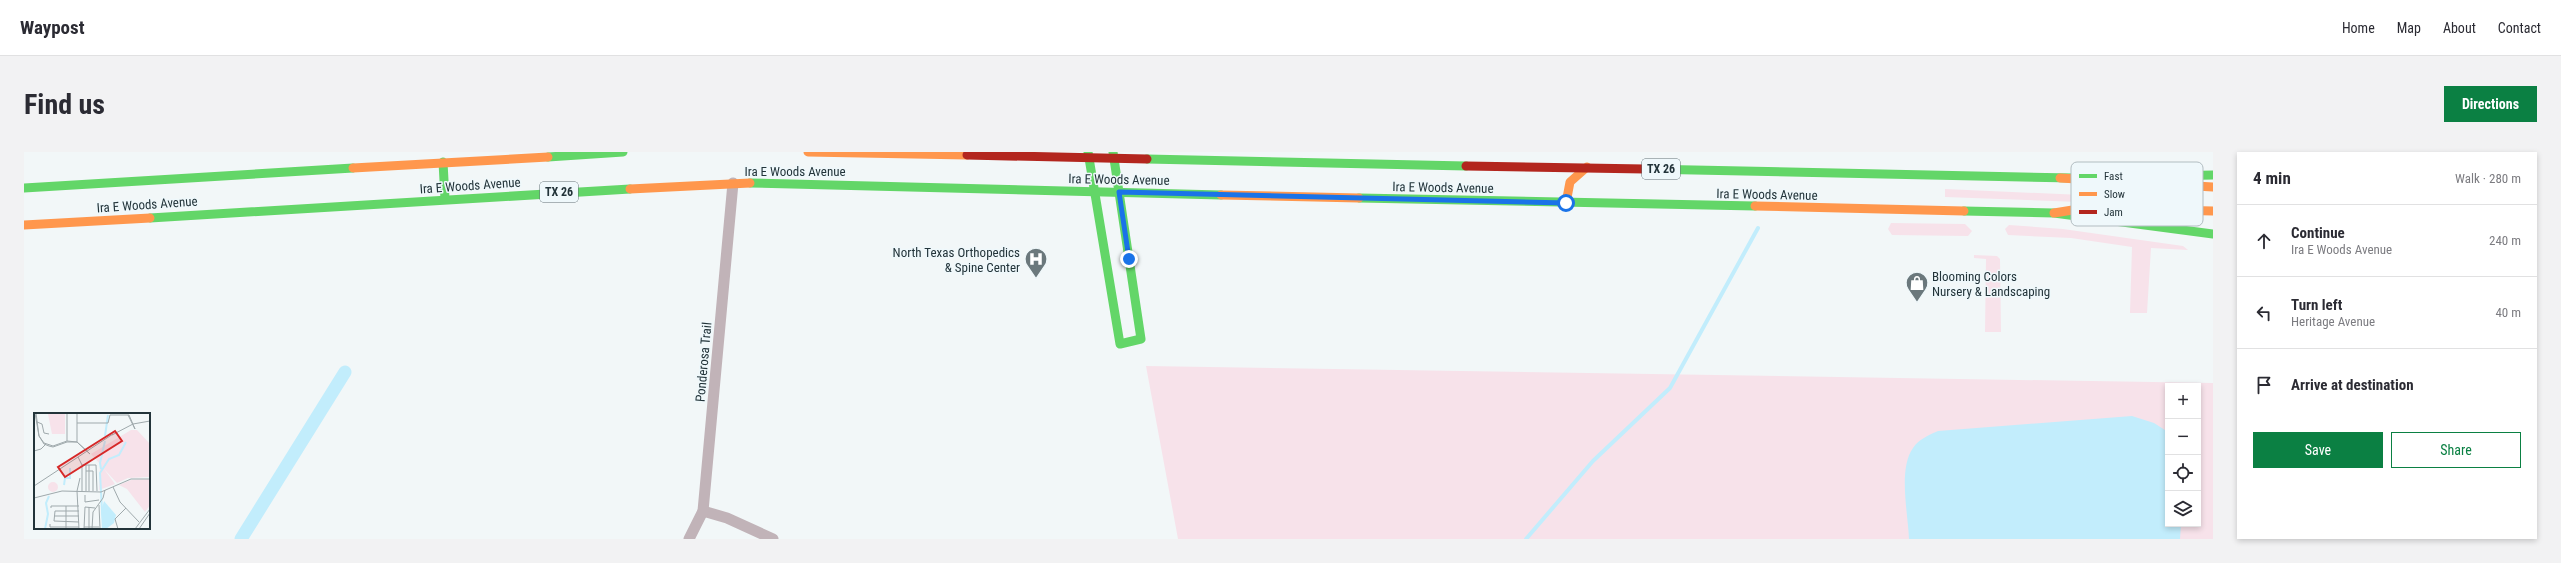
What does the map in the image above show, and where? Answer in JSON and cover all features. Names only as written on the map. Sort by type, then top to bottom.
[{"type":"main road","name":"Ira E Woods Avenue","points":[[24,188],[623,152]]},
{"type":"main road","name":"Ira E Woods Avenue","points":[[808,152],[1089,156],[1113,155],[2071,178]]},
{"type":"main road","points":[[1089,156],[1120,344],[1141,339],[1113,155]]},
{"type":"main road","points":[[443,162],[445,199]]},
{"type":"main road","points":[[1566,203],[1566,186],[1574,176],[1587,167]]},
{"type":"main road","name":"Ira E Woods Avenue","points":[[2203,175],[2213,175]]},
{"type":"main road","points":[[2060,178],[2071,179]]},
{"type":"main road","name":"Ira E Woods Avenue","points":[[24,225],[733,183],[850,184],[1094,192],[2054,213],[2071,215]]},
{"type":"main road","points":[[2203,186],[2213,187]]},
{"type":"main road","name":"TX 26","points":[[2054,213],[2071,210]]},
{"type":"main road","name":"TX 26","points":[[2203,211],[2213,211]]},
{"type":"main road","name":"Ira E Woods Avenue","points":[[2152,226],[2213,234]]},
{"type":"street","name":"Ponderosa Trail","points":[[689,539],[703,511],[733,183]]},
{"type":"street","points":[[703,511],[727,518],[773,539]]},
{"type":"shaded area","points":[[1945,189],[2071,195],[2071,202],[1945,197]]},
{"type":"shaded area","points":[[1891,223],[1965,224],[1972,231],[1968,236],[1892,235],[1888,229]]},
{"type":"shaded area","points":[[2009,225],[2063,229],[2183,246],[2188,250],[2151,248],[2147,313],[2130,313],[2132,247],[2071,238],[2008,235],[2005,229]]},
{"type":"shaded area","points":[[1974,255],[1997,256],[2000,259],[2001,332],[1985,332],[1986,259],[1974,258]]},
{"type":"shaded area","points":[[1146,366],[2213,383],[2213,539],[1178,539]]},
{"type":"water","points":[[2132,416],[2154,423],[2165,430],[2165,527],[2181,527],[2180,539],[1909,539],[1905,492],[1908,457],[1918,442],[1938,431]]},
{"type":"waterway","points":[[1526,539],[1593,461],[1670,388],[1758,228]]},
{"type":"waterway","points":[[241,539],[345,372]]},
{"type":"traffic: fast","points":[[548,157],[623,152]]},
{"type":"traffic: fast","points":[[1088,152],[1120,344],[1141,339],[1113,152]]},
{"type":"traffic: fast","points":[[1147,159],[1466,166]]},
{"type":"traffic: fast","points":[[443,162],[445,199]]},
{"type":"traffic: fast","points":[[24,188],[353,168]]},
{"type":"traffic: fast","points":[[1645,169],[2071,178]]},
{"type":"traffic: fast","points":[[2203,175],[2213,175]]},
{"type":"traffic: fast","points":[[750,183],[1221,195]]},
{"type":"traffic: fast","points":[[150,218],[630,189]]},
{"type":"traffic: fast","points":[[1359,198],[1755,206]]},
{"type":"traffic: fast","points":[[1964,211],[2054,213],[2071,215]]},
{"type":"traffic: fast","points":[[2152,226],[2213,234]]},
{"type":"traffic: slow","points":[[808,152],[967,155]]},
{"type":"traffic: slow","points":[[353,168],[548,157]]},
{"type":"traffic: slow","points":[[1566,203],[1570,182],[1587,167]]},
{"type":"traffic: slow","points":[[2060,178],[2071,179]]},
{"type":"traffic: slow","points":[[630,189],[750,183]]},
{"type":"traffic: slow","points":[[2203,186],[2213,187]]},
{"type":"traffic: slow","points":[[1221,195],[1359,198]]},
{"type":"traffic: slow","points":[[1755,206],[1964,211]]},
{"type":"traffic: slow","points":[[2054,213],[2071,210]]},
{"type":"traffic: slow","points":[[2203,211],[2213,211]]},
{"type":"traffic: slow","points":[[24,225],[150,218]]},
{"type":"traffic: jam","points":[[967,155],[1147,159]]},
{"type":"traffic: jam","points":[[1466,166],[1645,169]]},
{"type":"place","name":"North Texas Orthopedics & Spine Center","points":[[1036,278]]},
{"type":"place","name":"Blooming Colors Nursery & Landscaping","points":[[1917,302]]},
{"type":"route","points":[[1129,259],[1119,192],[1566,203]]}]
